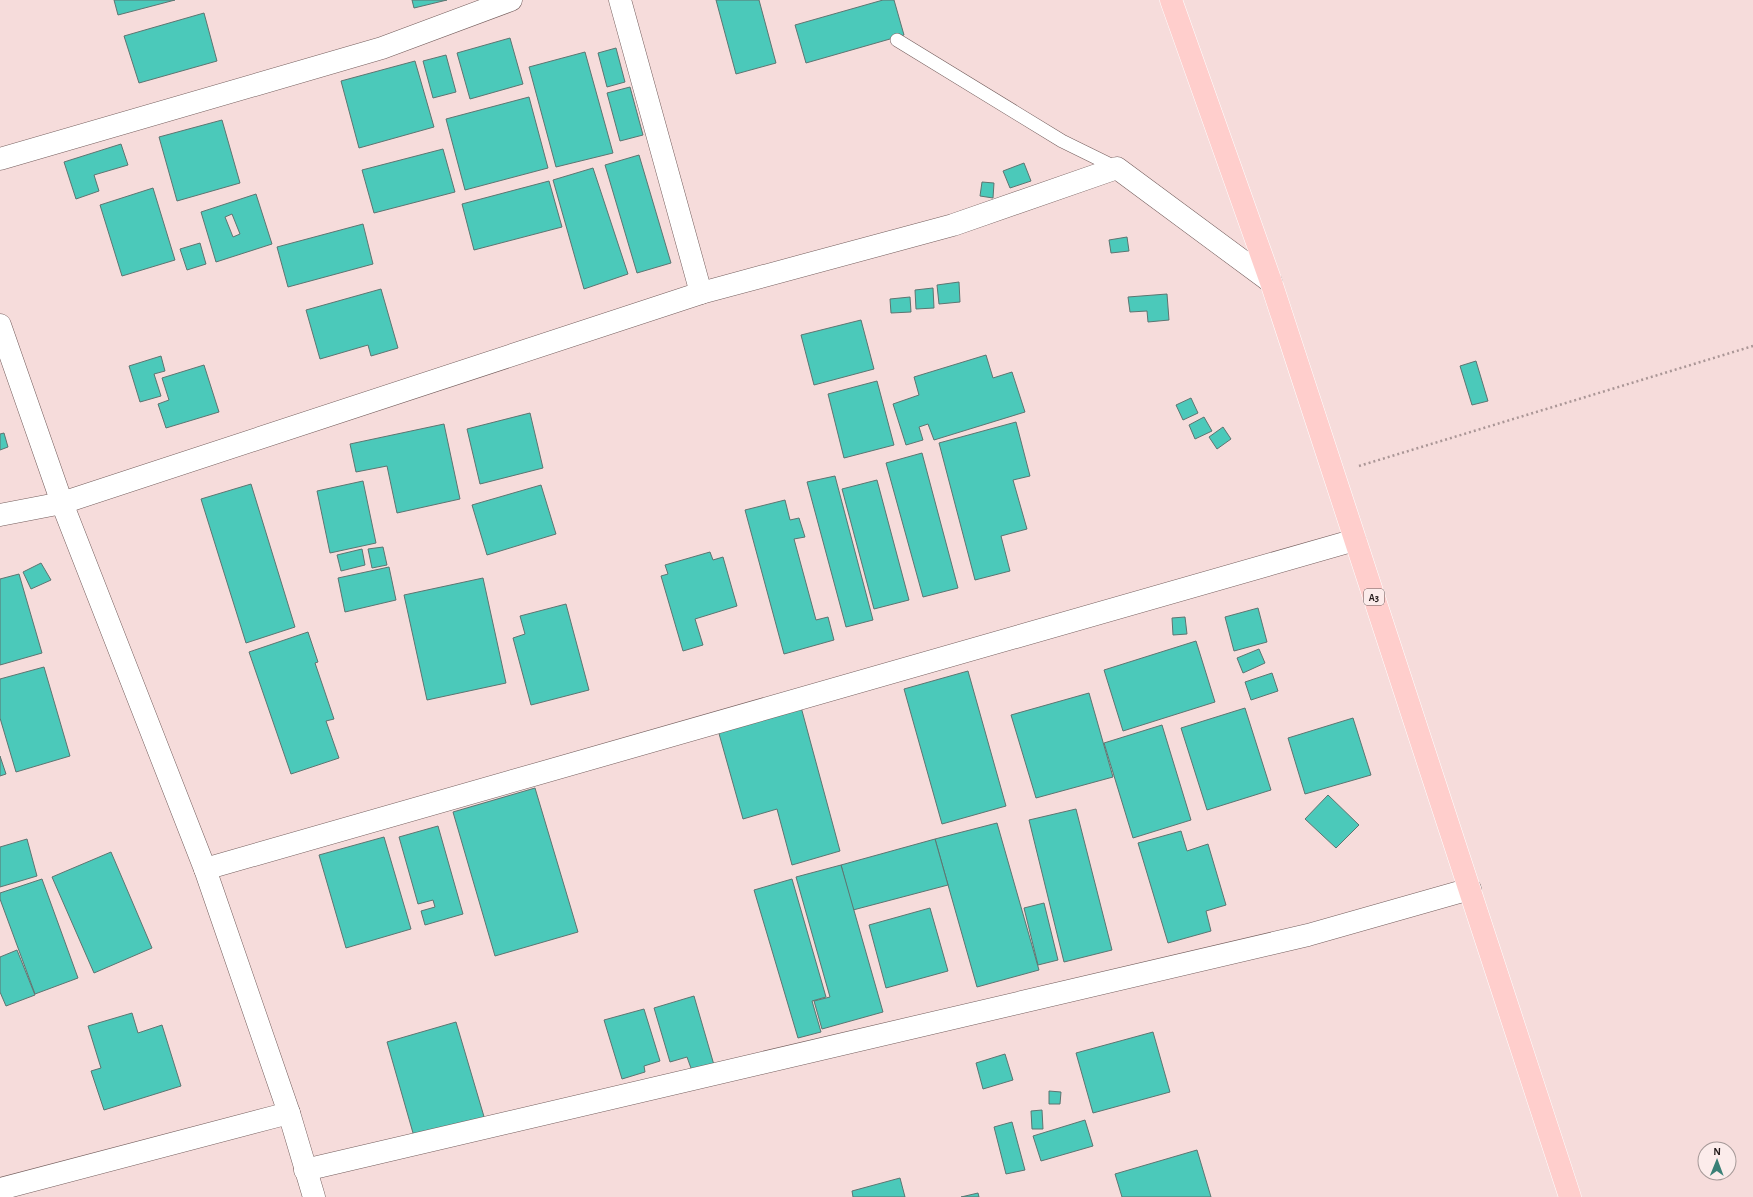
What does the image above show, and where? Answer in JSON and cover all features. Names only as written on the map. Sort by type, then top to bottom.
[{"type":"highway","name":"A3","points":[[1171,0],[1270,282],[1570,1197]]},
{"type":"street","points":[[0,159],[382,48],[511,0]]},
{"type":"street","points":[[620,0],[701,293]]},
{"type":"street","points":[[0,515],[62,503],[701,293],[953,226],[1117,168],[1270,282]]},
{"type":"street","points":[[0,325],[62,503],[205,869],[289,1113],[314,1197]]},
{"type":"street","points":[[205,869],[1355,540]]},
{"type":"street","points":[[305,1170],[1300,937],[1470,889]]},
{"type":"street","points":[[0,1189],[289,1113]]},
{"type":"lane","points":[[897,40],[1062,140],[1117,168]]},
{"type":"path","points":[[1334,474],[1753,346]]},
{"type":"building","points":[[114,0],[175,0],[118,15]]},
{"type":"building","points":[[412,0],[447,0],[414,8]]},
{"type":"building","points":[[716,0],[759,0],[776,63],[736,74]]},
{"type":"building","points":[[883,0],[894,0],[904,35],[806,63],[795,25]]},
{"type":"building","points":[[204,13],[217,61],[139,83],[124,36]]},
{"type":"building","points":[[510,38],[523,84],[470,99],[457,53]]},
{"type":"building","points":[[616,48],[625,82],[607,87],[598,53]]},
{"type":"building","points":[[585,52],[613,153],[556,167],[529,67]]},
{"type":"building","points":[[446,55],[456,92],[433,98],[423,61]]},
{"type":"building","points":[[415,61],[434,127],[359,148],[341,81]]},
{"type":"building","points":[[630,87],[643,135],[620,141],[607,93]]},
{"type":"building","points":[[529,97],[548,168],[465,190],[446,119]]},
{"type":"building","points":[[222,120],[240,183],[177,201],[159,137]]},
{"type":"building","points":[[121,144],[128,165],[94,175],[99,191],[76,199],[64,162]]},
{"type":"building","points":[[443,149],[455,192],[374,213],[362,170]]},
{"type":"building","points":[[639,155],[671,263],[637,273],[605,165]]},
{"type":"building","points":[[1024,163],[1031,181],[1010,188],[1003,171]]},
{"type":"building","points":[[593,168],[628,274],[584,289],[553,180]]},
{"type":"building","points":[[549,181],[562,227],[474,250],[462,204]]},
{"type":"building","points":[[982,182],[994,183],[993,198],[980,196]]},
{"type":"building","points":[[153,188],[175,260],[122,276],[100,205]]},
{"type":"building","points":[[256,194],[272,244],[216,262],[201,212]],"holes":[[[232,214],[240,234],[233,237],[225,217]]]},
{"type":"building","points":[[363,224],[373,264],[288,287],[277,247]]},
{"type":"building","points":[[1127,237],[1129,251],[1111,253],[1109,240]]},
{"type":"building","points":[[200,243],[206,264],[187,270],[180,249]]},
{"type":"building","points":[[959,282],[960,302],[939,304],[937,285]]},
{"type":"building","points":[[933,288],[934,308],[916,309],[915,290]]},
{"type":"building","points":[[381,289],[398,348],[371,356],[368,345],[320,359],[306,310]]},
{"type":"building","points":[[1167,294],[1169,320],[1148,322],[1147,311],[1130,312],[1128,297]]},
{"type":"building","points":[[910,297],[911,312],[891,313],[890,299]]},
{"type":"building","points":[[861,320],[874,369],[814,385],[801,335]]},
{"type":"building","points":[[986,355],[993,378],[1012,372],[1025,412],[934,440],[928,424],[919,427],[923,440],[906,445],[893,404],[919,395],[914,377]]},
{"type":"building","points":[[161,356],[165,371],[154,374],[161,396],[140,402],[129,366]]},
{"type":"building","points":[[1476,361],[1488,401],[1472,405],[1460,366]]},
{"type":"building","points":[[204,365],[219,412],[166,428],[158,404],[169,400],[162,378]]},
{"type":"building","points":[[877,381],[894,445],[844,458],[828,394]]},
{"type":"building","points":[[1191,398],[1198,413],[1183,420],[1176,405]]},
{"type":"building","points":[[530,413],[543,468],[480,484],[467,429]]},
{"type":"building","points":[[1204,417],[1212,431],[1195,439],[1189,425]]},
{"type":"building","points":[[1016,422],[1030,476],[1013,480],[1027,529],[1001,536],[1010,571],[975,580],[939,443]]},
{"type":"building","points":[[444,424],[460,499],[397,513],[387,466],[356,472],[350,444]]},
{"type":"building","points":[[1223,427],[1231,439],[1217,449],[1209,437]]},
{"type":"building","points":[[4,433],[8,447],[0,450],[0,434]]},
{"type":"building","points":[[922,453],[958,588],[923,597],[886,463]]},
{"type":"building","points":[[835,476],[873,620],[846,627],[807,482]]},
{"type":"building","points":[[877,480],[909,600],[874,609],[842,489]]},
{"type":"building","points":[[363,481],[376,543],[330,553],[317,491]]},
{"type":"building","points":[[251,484],[295,627],[246,643],[201,499]]},
{"type":"building","points":[[541,485],[556,534],[487,555],[472,505]]},
{"type":"building","points":[[785,500],[790,520],[799,518],[805,537],[794,539],[816,620],[828,617],[834,640],[784,654],[745,510]]},
{"type":"building","points":[[383,547],[387,565],[372,568],[368,549]]},
{"type":"building","points":[[362,549],[365,565],[341,571],[337,555]]},
{"type":"building","points":[[710,552],[713,560],[723,557],[737,606],[695,619],[703,645],[683,651],[661,576],[668,574],[665,565]]},
{"type":"building","points":[[41,563],[51,580],[31,589],[23,572]]},
{"type":"building","points":[[389,567],[396,600],[345,612],[338,578]]},
{"type":"building","points":[[19,574],[42,653],[0,665],[0,579]]},
{"type":"building","points":[[483,578],[506,683],[427,700],[404,595]]},
{"type":"building","points":[[566,604],[589,690],[531,705],[513,638],[525,634],[520,616]]},
{"type":"building","points":[[1258,608],[1267,642],[1234,651],[1225,617]]},
{"type":"building","points":[[1185,617],[1187,634],[1173,635],[1172,618]]},
{"type":"building","points":[[308,632],[318,662],[315,663],[334,719],[326,721],[339,758],[291,774],[249,652]]},
{"type":"building","points":[[1196,641],[1215,702],[1123,731],[1104,670]]},
{"type":"building","points":[[1259,649],[1265,663],[1243,673],[1237,658]]},
{"type":"building","points":[[44,667],[70,756],[16,772],[0,718],[0,679]]},
{"type":"building","points":[[968,671],[1006,806],[942,824],[904,689]]},
{"type":"building","points":[[1272,673],[1278,691],[1251,700],[1245,682]]},
{"type":"building","points":[[1089,693],[1113,777],[1036,798],[1011,715]]},
{"type":"building","points":[[801,707],[840,851],[792,865],[777,809],[743,819],[718,730]]},
{"type":"building","points":[[1245,708],[1271,790],[1207,810],[1181,728]]},
{"type":"building","points":[[1353,718],[1371,775],[1305,794],[1288,738]]},
{"type":"building","points":[[1162,725],[1191,820],[1133,838],[1104,743]]},
{"type":"building","points":[[0,756],[6,774],[0,776]]},
{"type":"building","points":[[535,788],[578,932],[495,956],[453,812]]},
{"type":"building","points":[[1328,795],[1359,825],[1336,848],[1305,819]]},
{"type":"building","points":[[1076,809],[1112,950],[1064,962],[1029,820]]},
{"type":"building","points":[[997,823],[1039,970],[977,987],[935,839]]},
{"type":"building","points":[[438,826],[463,914],[425,925],[421,911],[435,907],[433,900],[418,904],[399,837]]},
{"type":"building","points":[[1181,831],[1187,851],[1208,844],[1226,905],[1206,911],[1211,931],[1168,943],[1138,843]]},
{"type":"building","points":[[384,837],[411,929],[346,948],[319,855]]},
{"type":"building","points":[[27,839],[37,876],[0,887],[0,847]]},
{"type":"building","points":[[935,839],[948,885],[853,910],[841,865]]},
{"type":"building","points":[[111,852],[152,948],[94,973],[52,877]]},
{"type":"building","points":[[841,865],[883,1012],[822,1029],[814,1001],[830,997],[796,877]]},
{"type":"building","points":[[42,879],[78,978],[35,994],[0,899],[0,893]]},
{"type":"building","points":[[792,879],[826,997],[812,1001],[821,1032],[798,1038],[754,890]]},
{"type":"building","points":[[1044,903],[1058,960],[1038,965],[1024,908]]},
{"type":"building","points":[[930,908],[948,971],[886,988],[869,925]]},
{"type":"building","points":[[17,950],[35,995],[6,1006],[0,992],[0,957]]},
{"type":"building","points":[[694,996],[714,1065],[692,1071],[687,1057],[670,1062],[654,1008]]},
{"type":"building","points":[[644,1009],[660,1061],[644,1066],[645,1072],[622,1079],[604,1020]]},
{"type":"building","points":[[132,1013],[138,1033],[162,1025],[181,1086],[104,1110],[91,1071],[101,1068],[88,1026]]},
{"type":"building","points":[[456,1022],[485,1120],[415,1140],[387,1042]]},
{"type":"building","points":[[1153,1032],[1170,1092],[1093,1113],[1076,1053]]},
{"type":"building","points":[[1005,1054],[1013,1080],[983,1089],[976,1063]]},
{"type":"building","points":[[1049,1091],[1061,1092],[1060,1104],[1049,1104]]},
{"type":"building","points":[[1042,1110],[1043,1129],[1032,1129],[1031,1111]]},
{"type":"building","points":[[1085,1120],[1093,1146],[1041,1161],[1033,1136]]},
{"type":"building","points":[[1012,1122],[1025,1170],[1006,1174],[994,1127]]},
{"type":"building","points":[[1197,1150],[1211,1197],[1122,1197],[1115,1174]]},
{"type":"building","points":[[900,1178],[905,1197],[853,1197],[852,1191]]},
{"type":"building","points":[[978,1193],[979,1197],[961,1197]]}]
